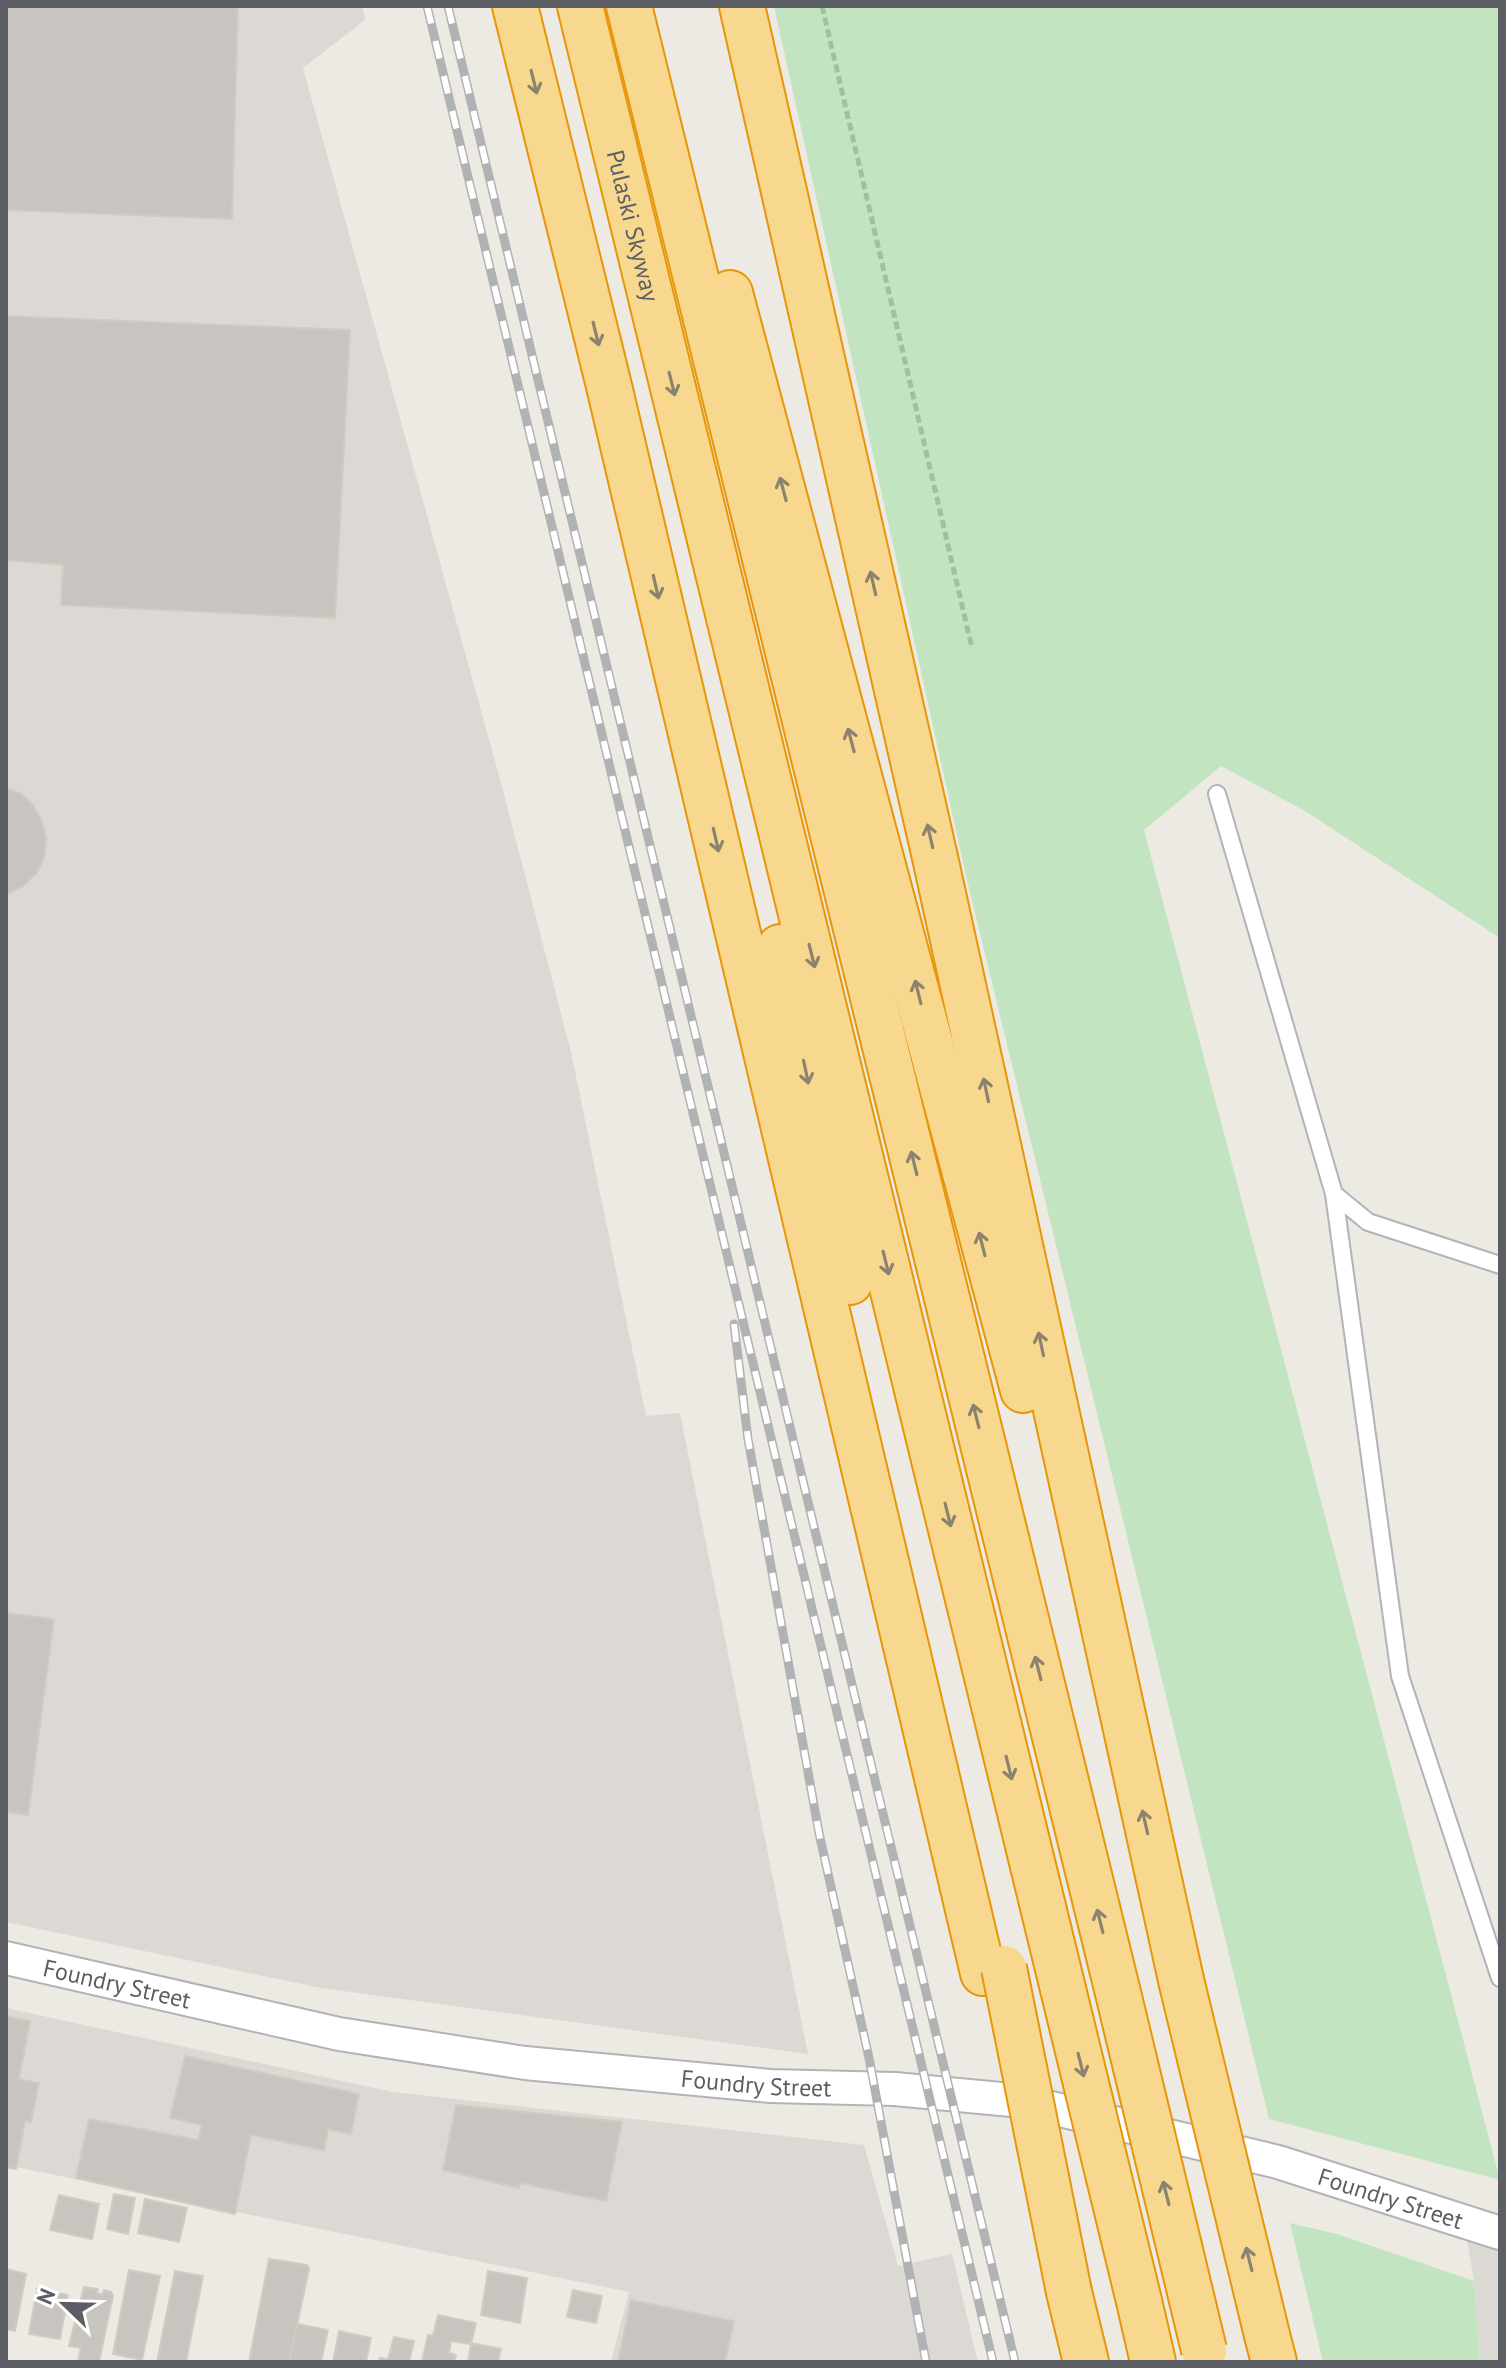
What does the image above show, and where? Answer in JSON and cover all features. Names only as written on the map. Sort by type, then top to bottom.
[{"type":"highway","points":[[515,6],[1086,2362]]},
{"type":"highway","name":"Pulaski Skyway","points":[[580,6],[687,445]]},
{"type":"highway","points":[[629,6],[697,225],[891,888],[995,1292],[1128,1749]]},
{"type":"highway","points":[[648,6],[697,225],[1206,2356]]},
{"type":"highway","points":[[742,6],[933,847],[1128,1749],[1273,2353]]},
{"type":"highway","points":[[687,445],[761,854],[993,1971]]},
{"type":"highway","points":[[687,445],[1153,2362]]},
{"type":"street","name":"Foundry Street","points":[[6,1958],[339,2034],[525,2063],[770,2086],[895,2089],[1022,2101],[1278,2162],[1500,2233]]},
{"type":"lane","points":[[1217,794],[1334,1194],[1400,1676],[1500,1978]]},
{"type":"lane","points":[[1334,1194],[1368,1222],[1500,1265]]},
{"type":"path","points":[[822,6],[972,648]]},
{"type":"shaded area","points":[[6,6],[362,6],[365,20],[303,68],[500,779],[571,1052],[646,1416],[680,1413],[808,2054],[321,1988],[6,1922]]},
{"type":"shaded area","points":[[6,2008],[393,2092],[864,2145],[898,2266],[952,2254],[978,2362],[611,2362],[629,2292],[6,2165]]},
{"type":"shaded area","points":[[1465,2229],[1500,2243],[1500,2362],[1480,2362],[1474,2281]]},
{"type":"green space","points":[[774,6],[1500,6],[1500,938],[1305,811],[1221,766],[1144,830],[1500,2180],[1269,2119],[967,880]]},
{"type":"green space","points":[[1290,2223],[1337,2234],[1474,2281],[1480,2362],[1323,2362]]},
{"type":"building","points":[[6,6],[238,6],[232,219],[6,210]]},
{"type":"building","points":[[6,316],[350,330],[335,618],[61,605],[63,565],[6,560]]},
{"type":"building","points":[[6,788],[20,793],[33,805],[42,821],[46,839],[44,858],[36,874],[22,887],[6,895]]},
{"type":"building","points":[[6,1613],[54,1619],[28,1815],[6,1812]]},
{"type":"building","points":[[6,2016],[30,2021],[19,2079],[39,2083],[31,2122],[25,2121],[16,2169],[6,2167]]},
{"type":"building","points":[[185,2056],[359,2094],[351,2134],[328,2129],[324,2150],[251,2135],[235,2214],[76,2178],[89,2119],[198,2140],[202,2125],[170,2118]]},
{"type":"building","points":[[456,2105],[622,2122],[606,2201],[520,2183],[519,2188],[443,2170]]},
{"type":"building","points":[[114,2194],[135,2198],[128,2234],[107,2229]]},
{"type":"building","points":[[59,2195],[99,2204],[92,2239],[50,2230]]},
{"type":"building","points":[[145,2199],[187,2208],[179,2242],[138,2233]]},
{"type":"building","points":[[269,2259],[307,2265],[309,2269],[289,2362],[249,2362]]},
{"type":"building","points":[[6,2269],[26,2274],[15,2331],[6,2329]]},
{"type":"building","points":[[129,2270],[160,2276],[142,2360],[113,2354]]},
{"type":"building","points":[[175,2271],[203,2276],[186,2362],[157,2362]]},
{"type":"building","points":[[488,2271],[527,2278],[520,2323],[481,2315]]},
{"type":"building","points":[[84,2287],[98,2289],[97,2293],[103,2295],[104,2290],[111,2292],[113,2296],[99,2362],[78,2362],[81,2348],[69,2346]]},
{"type":"building","points":[[37,2289],[68,2295],[60,2339],[29,2334]]},
{"type":"building","points":[[573,2290],[602,2296],[596,2323],[567,2317]]},
{"type":"building","points":[[631,2300],[734,2321],[725,2362],[618,2362]]},
{"type":"building","points":[[438,2315],[476,2323],[471,2344],[451,2341],[449,2353],[456,2355],[454,2362],[422,2362],[428,2335],[433,2336]]},
{"type":"building","points":[[297,2324],[328,2330],[321,2362],[289,2362]]},
{"type":"building","points":[[339,2331],[371,2338],[366,2362],[333,2362]]},
{"type":"building","points":[[394,2337],[414,2341],[409,2362],[379,2362],[380,2358],[388,2359]]},
{"type":"building","points":[[471,2343],[501,2349],[498,2362],[468,2362]]},
{"type":"railway","points":[[427,6],[993,2362]]},
{"type":"railway","points":[[448,6],[1015,2362]]},
{"type":"railway","points":[[734,1324],[748,1439],[819,1833],[869,2058],[926,2362]]}]
